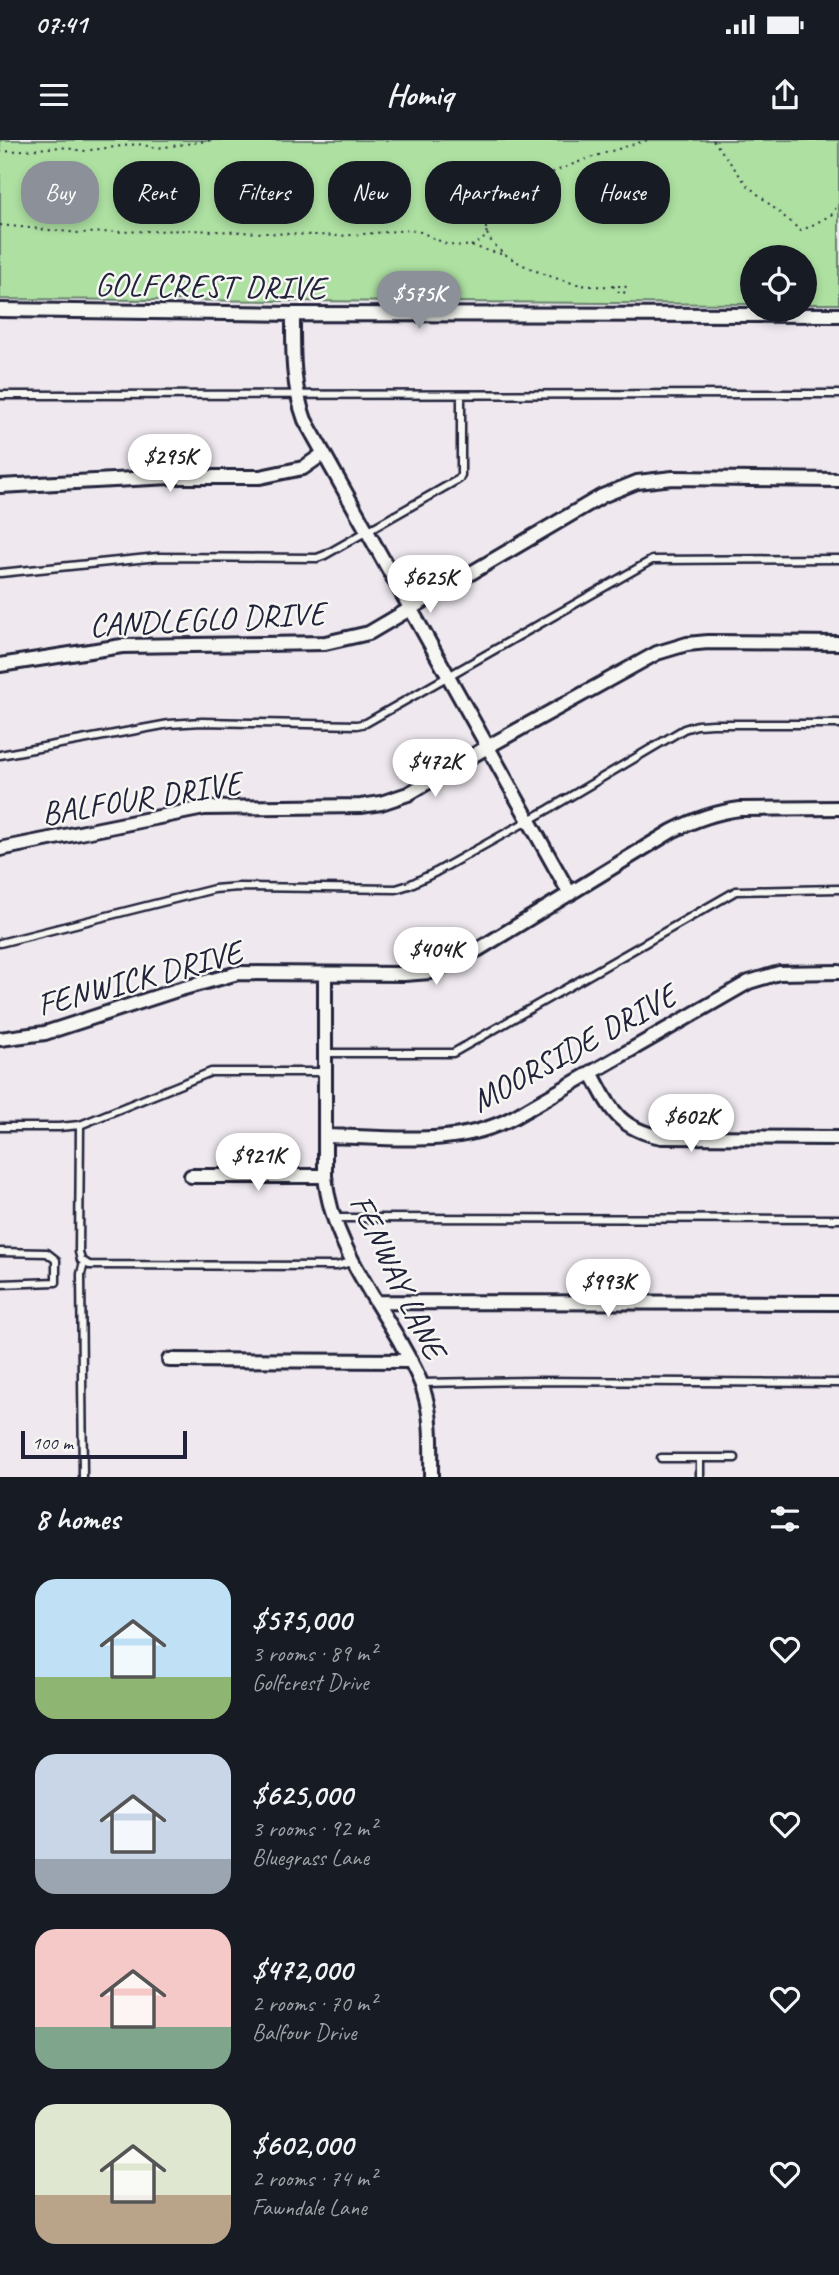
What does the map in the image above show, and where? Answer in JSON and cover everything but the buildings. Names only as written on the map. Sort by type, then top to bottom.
[{"type":"street","name":"GOLFCREST DRIVE","points":[[0,310],[293,314],[839,315]]},
{"type":"street","points":[[293,314],[293,359],[297,394],[305,420],[570,894]]},
{"type":"street","points":[[0,486],[172,477],[260,477],[303,468],[323,454]]},
{"type":"street","name":"CANDLEGLO DRIVE","points":[[0,665],[122,646],[325,643],[369,633],[409,607],[625,485],[673,478],[839,480]]},
{"type":"street","name":"BALFOUR DRIVE","points":[[0,849],[204,808],[361,806],[381,803],[429,783],[642,660],[672,648],[709,642],[839,643]]},
{"type":"street","name":"FENWICK DRIVE","points":[[0,1039],[45,1032],[238,973],[430,972],[479,949],[671,831],[705,816],[740,808],[839,808]]},
{"type":"street","name":"MOORSIDE DRIVE","points":[[326,1136],[443,1138],[473,1134],[501,1124],[749,982],[779,973],[839,972]]},
{"type":"street","name":"FENWAY LANE","points":[[325,974],[327,1196],[333,1218],[352,1262],[411,1361],[421,1383],[432,1434],[430,1477]]},
{"type":"street","points":[[591,1072],[614,1114],[631,1128],[644,1134],[662,1137],[839,1138]]},
{"type":"street","points":[[191,1176],[325,1176]]},
{"type":"street","points":[[377,1302],[839,1303]]},
{"type":"street","points":[[169,1360],[411,1361]]},
{"type":"lane","points":[[0,395],[839,394]]},
{"type":"lane","points":[[0,573],[158,557],[317,558],[325,555],[459,480],[461,395]]},
{"type":"lane","points":[[0,755],[169,724],[202,722],[357,725],[374,720],[652,560],[839,559]]},
{"type":"lane","points":[[0,943],[214,889],[396,889],[436,872],[550,809],[684,729],[697,725],[839,724]]},
{"type":"lane","points":[[326,1053],[453,1053],[736,891],[839,889]]},
{"type":"lane","points":[[0,1127],[80,1125],[211,1072],[326,1072]]},
{"type":"lane","points":[[80,1125],[79,1252],[84,1262],[89,1265],[336,1266],[352,1262]]},
{"type":"lane","points":[[333,1218],[839,1219]]},
{"type":"lane","points":[[0,1252],[47,1253],[55,1260],[57,1282],[0,1284]]},
{"type":"lane","points":[[83,1477],[81,1273],[84,1262]]},
{"type":"lane","points":[[421,1383],[839,1383]]},
{"type":"lane","points":[[661,1458],[735,1458]]},
{"type":"lane","points":[[699,1458],[699,1477]]},
{"type":"path","points":[[0,152],[61,147],[83,150],[138,144],[157,148],[214,140]]},
{"type":"path","points":[[471,246],[483,240],[492,211],[525,186],[591,157],[648,140]]},
{"type":"path","points":[[713,140],[747,185],[801,231],[831,215],[839,204]]},
{"type":"path","points":[[0,225],[79,233],[189,230],[340,236],[409,230],[421,232],[448,244],[471,246],[505,255],[557,280],[583,285],[613,286]]},
{"type":"path","points":[[487,230],[494,244],[505,255]]},
{"type":"green space","points":[[0,140],[839,140],[839,304],[817,304],[817,245],[740,245],[740,304],[0,299]]}]
